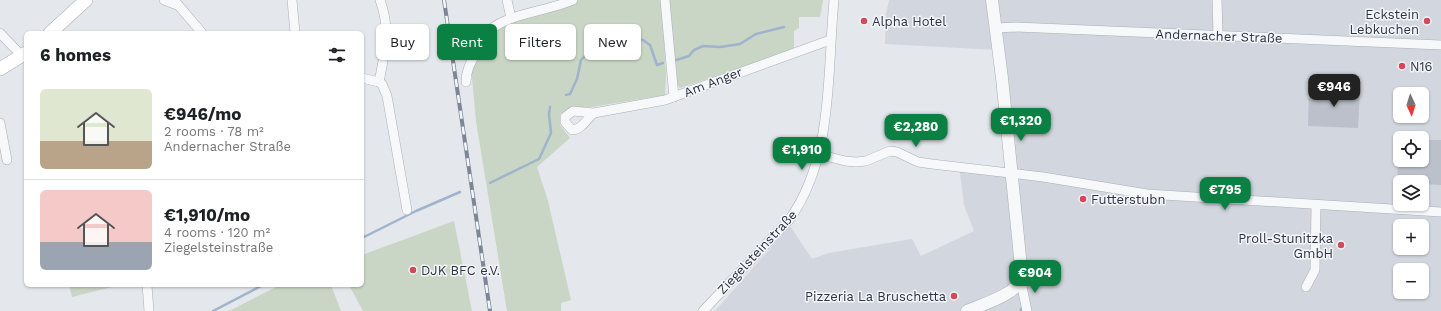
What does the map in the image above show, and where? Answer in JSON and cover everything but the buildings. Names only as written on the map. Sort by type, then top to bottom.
[{"type":"main road","points":[[52,31],[86,0]]},
{"type":"main road","points":[[0,69],[24,54]]},
{"type":"street","points":[[164,0],[176,3],[200,31]]},
{"type":"street","points":[[292,0],[295,31]]},
{"type":"street","points":[[379,82],[388,37],[385,14],[380,0]]},
{"type":"street","points":[[507,0],[510,18]]},
{"type":"street","points":[[466,82],[468,68],[484,36],[510,18],[552,8],[573,0]]},
{"type":"street","points":[[665,0],[674,97]]},
{"type":"street","name":"Ziegelsteinstraße","points":[[703,311],[796,211],[806,191],[818,154],[826,110],[834,0]]},
{"type":"street","points":[[992,0],[1013,174],[1022,267],[1021,282],[1027,311]]},
{"type":"street","points":[[1217,0],[1218,36]]},
{"type":"street","name":"Andernacher Straße","points":[[996,28],[1015,27],[1441,45]]},
{"type":"street","points":[[0,33],[24,54]]},
{"type":"street","name":"Am Anger","points":[[594,113],[674,97],[722,78],[830,40]]},
{"type":"street","points":[[364,78],[382,84],[386,96],[407,210]]},
{"type":"street","points":[[0,123],[7,160]]},
{"type":"street","points":[[818,154],[845,161],[856,162],[876,158],[890,151],[897,152],[918,162],[1043,177],[1147,194],[1316,206],[1441,212]]},
{"type":"street","points":[[1306,287],[1315,270],[1316,206]]},
{"type":"street","points":[[967,311],[1009,292],[1021,282]]},
{"type":"street","points":[[147,287],[149,311]]},
{"type":"shaded area","points":[[889,0],[1441,0],[1441,311],[715,311],[790,226],[812,259],[829,253],[912,239],[921,256],[974,231],[964,205],[959,165],[1010,168],[998,50],[885,44],[886,14]]},
{"type":"green space","points":[[579,0],[662,0],[666,75],[665,95],[592,107],[573,108],[560,114],[560,125],[570,138],[537,167],[548,201],[571,300],[561,303],[561,311],[507,311],[476,121],[471,67],[475,60],[497,60],[497,31],[505,26],[505,60],[576,60],[576,24],[508,24],[564,7]]},
{"type":"green space","points":[[668,0],[823,0],[820,17],[799,17],[799,28],[794,31],[794,50],[680,88],[677,84]]},
{"type":"green space","name":"DJK BFC e.V.","points":[[454,221],[472,311],[363,311],[350,287],[364,287],[364,254]]},
{"type":"green space","points":[[70,287],[112,287],[72,297]]},
{"type":"green space","points":[[276,287],[332,287],[341,311],[229,311]]},
{"type":"waterway","points":[[676,60],[689,56],[694,50],[703,46],[720,47],[740,44],[756,34],[784,27]]},
{"type":"waterway","points":[[566,95],[570,94],[577,79],[581,60],[596,44],[618,45],[635,39],[643,40],[650,45],[657,65],[663,63]]},
{"type":"waterway","points":[[490,183],[539,159],[551,133],[549,114],[550,107]]},
{"type":"waterway","points":[[364,237],[416,211],[460,192]]},
{"type":"waterway","points":[[213,311],[259,287]]},
{"type":"railway","points":[[444,0],[490,311]]},
{"type":"place","name":"Alpha Hotel","points":[[864,21]]},
{"type":"place","name":"Eckstein Lebkuchen","points":[[1427,21]]},
{"type":"place","name":"N16","points":[[1402,66]]},
{"type":"place","name":"Futterstubn","points":[[1083,199]]},
{"type":"place","name":"Proll-Stunitzka GmbH","points":[[1341,245]]},
{"type":"place","name":"DJK BFC e.V.","points":[[413,270]]},
{"type":"place","name":"Pizzeria La Bruschetta","points":[[954,296]]}]
